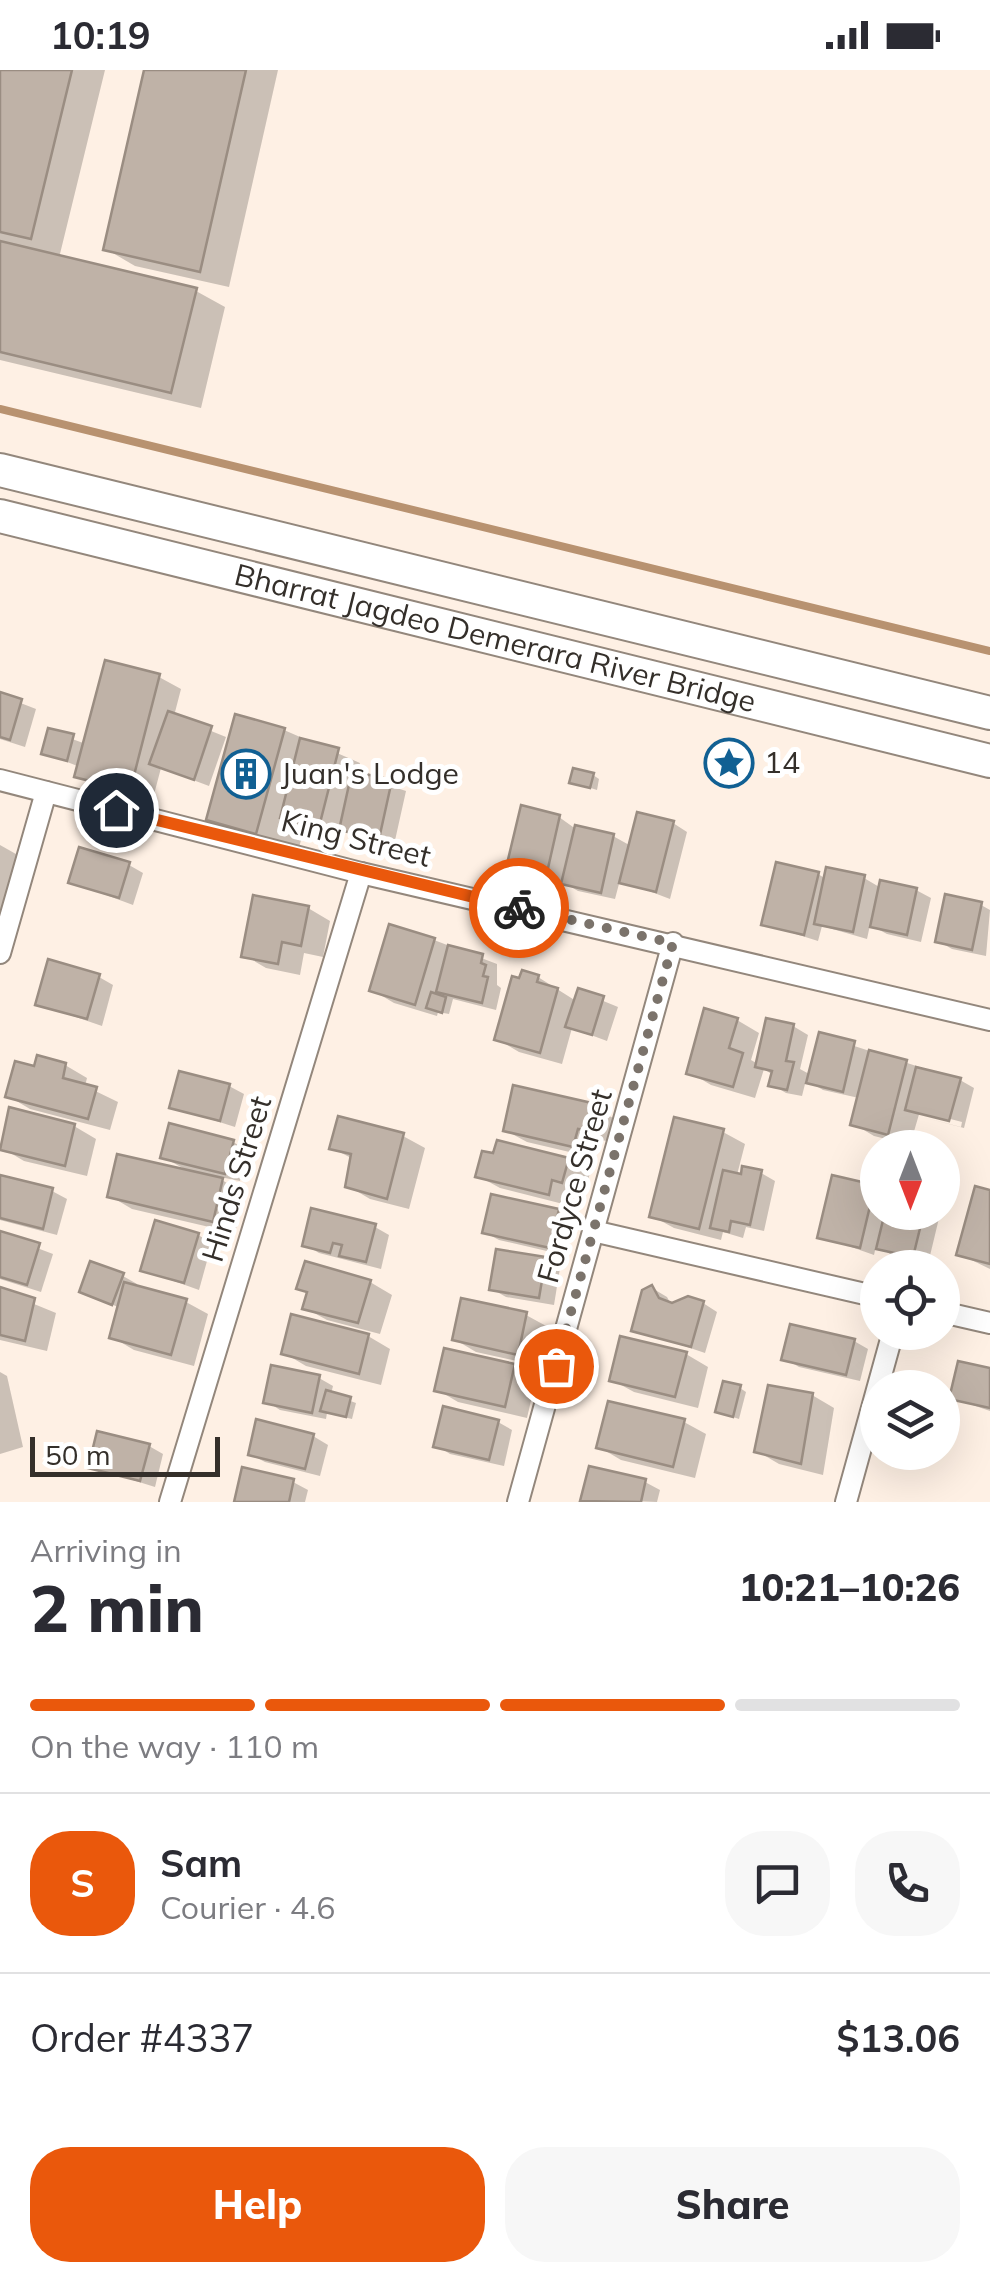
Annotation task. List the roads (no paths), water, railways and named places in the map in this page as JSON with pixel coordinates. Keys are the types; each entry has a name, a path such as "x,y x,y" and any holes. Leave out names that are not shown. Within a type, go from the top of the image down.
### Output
{"main road":[{"name":"Bharrat Jagdeo Demerara River Bridge","path":"0,470 990,713"},
{"name":"Bharrat Jagdeo Demerara River Bridge","path":"0,516 990,761"}],"street":[{"name":"King Street","path":"0,780 361,872 990,1020"},
{"path":"0,953 46,792"},
{"name":"Hinds Street","path":"170,1502 361,872"},
{"name":"Fordyce Street","path":"518,1502 673,943"},
{"path":"594,1231 860,1293"},
{"path":"960,1316 990,1323"},
{"path":"846,1502 888,1350"}],"waterway":[{"path":"0,409 990,651"}],"place":[{"name":"14","path":"729,763"},
{"name":"Juan's Lodge","path":"246,774"}]}
